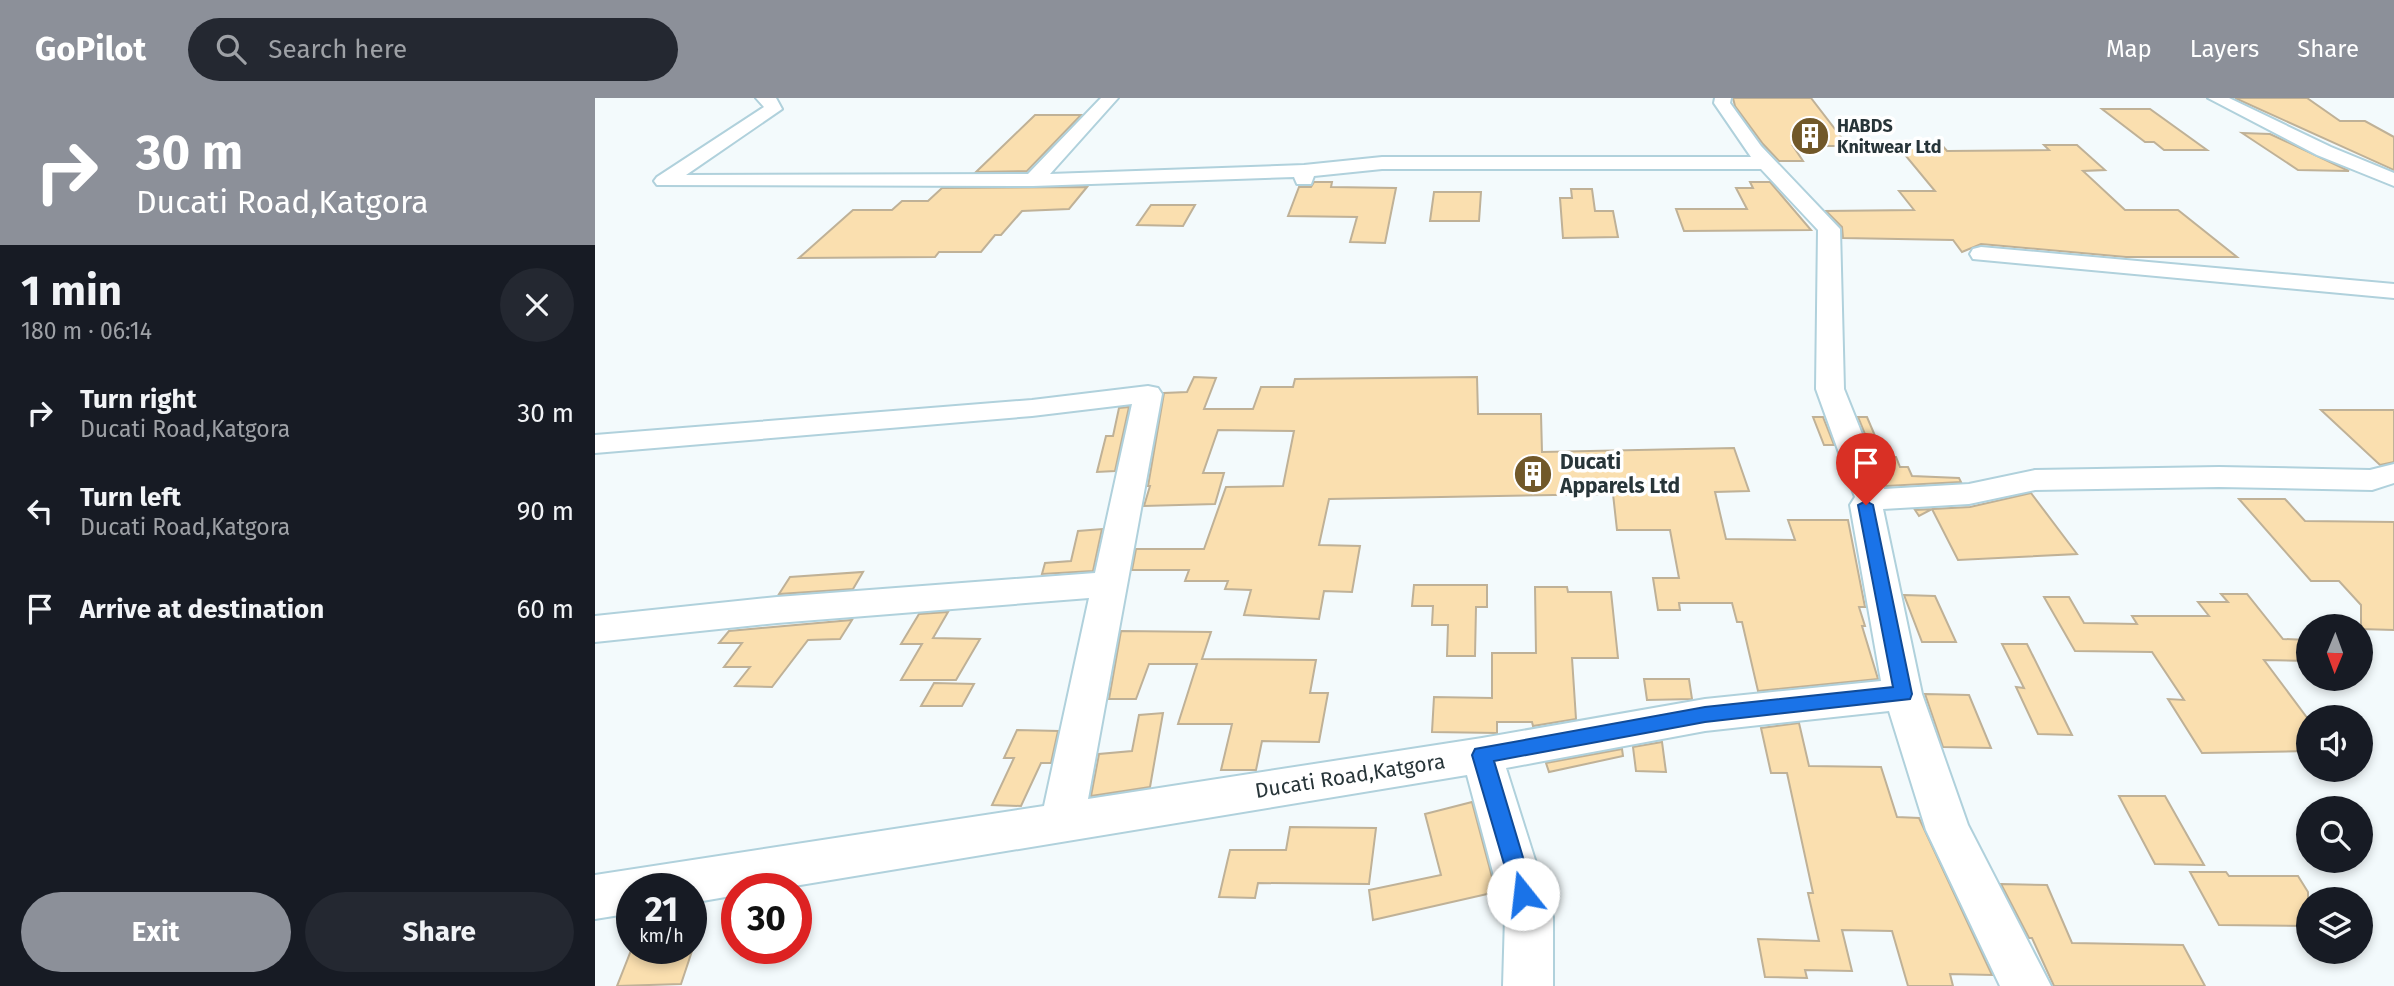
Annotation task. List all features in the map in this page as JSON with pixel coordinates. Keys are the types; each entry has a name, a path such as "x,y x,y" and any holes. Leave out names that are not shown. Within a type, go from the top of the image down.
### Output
{"street":[{"path":"764,98 772,103 773,109 664,181 1304,176 1382,163 1767,163"},
{"path":"1033,180 1110,98"},
{"path":"1723,98 1721,103 1767,163 1829,229 1830,389 1872,500"},
{"path":"2215,98 2324,151 2394,180"},
{"path":"1981,254 2394,291"},
{"path":"595,444 1032,408 1148,394 1062,823"},
{"path":"2026,986 1948,830 1903,694 1866,505 1872,500 1969,494 2035,480 2219,477 2372,480 2394,473"},
{"path":"595,629 777,610 1110,584"},
{"name":"Ducati Road,Katgora","path":"707,879 1482,755 1705,715 1903,694"},
{"path":"1482,755 1529,917 1528,986"},
{"name":"Ducati Road,Katgora","path":"595,897 616,894"}],"building":[{"path":"1733,98 1811,98 1848,146 1793,146 1803,161 1779,161 1735,106"},
{"path":"2235,98 2307,98 2340,121 2365,121 2394,137 2394,170"},
{"path":"2102,109 2150,109 2207,150 2164,150 2154,142 2145,142"},
{"path":"1035,115 1081,115 1027,171 976,172"},
{"path":"2242,133 2270,134 2349,171 2298,170"},
{"path":"1896,144 1941,144 1947,151 2049,150 2044,145 2077,145 2105,170 2083,171 2125,210 2178,210 2237,257 2126,257 1981,244 1962,252 1953,240 1843,238 1842,227 1826,211 1914,210 1899,191 1935,191"},
{"path":"1314,182 1332,182 1331,187 1396,188 1385,243 1350,242 1357,217 1288,216 1299,187 1311,187"},
{"path":"1750,182 1770,182 1811,230 1684,231 1676,209 1747,209 1736,188 1753,188"},
{"path":"1087,187 1069,209 1022,211 1001,235 995,235 981,252 939,252 935,257 799,258 853,210 892,210 902,201 928,201 942,188"},
{"path":"1571,189 1592,189 1595,211 1613,211 1618,237 1563,238 1560,198 1572,198"},
{"path":"1434,192 1481,192 1479,221 1430,221"},
{"path":"1151,205 1195,205 1183,226 1137,225"},
{"path":"1194,377 1216,378 1204,409 1253,409 1261,387 1293,387 1295,379 1477,377 1478,414 1541,414 1542,452 1734,448 1749,491 1715,492 1726,539 1795,540 1788,520 1848,520 1865,607 1859,607 1865,626 1862,626 1878,679 1758,691 1742,622 1737,622 1732,603 1679,603 1680,610 1658,610 1653,578 1679,578 1670,530 1617,530 1613,494 1329,499 1319,545 1360,546 1352,592 1324,591 1319,619 1244,615 1251,590 1225,589 1228,581 1185,581 1189,570 1132,570 1136,549 1204,549 1226,487 1283,486 1294,431 1218,430 1203,473 1224,473 1215,504 1144,506 1150,486 1164,393 1187,392"},
{"path":"1129,407 1115,471 1097,472 1106,436 1113,436 1119,408"},
{"path":"2321,410 2394,410 2394,462 2380,465"},
{"path":"1813,417 1823,417 1834,445 1824,445"},
{"path":"1858,417 1867,417 1884,457 1896,457 1900,467 1908,467 1912,476 1959,478 1961,482 1886,486"},
{"path":"2031,493 2077,554 1958,560 1932,509 1970,507"},
{"path":"2239,499 2285,499 2305,521 2394,522 2394,630 2373,629 2373,614 2361,614 2361,605 2339,581 2311,581"},
{"path":"1932,509 1919,516 1915,510"},
{"path":"1102,529 1093,571 1042,574 1045,563 1071,561 1078,531"},
{"path":"863,572 853,589 779,594 790,577"},
{"path":"1414,585 1487,585 1487,607 1476,607 1475,656 1447,656 1448,625 1432,625 1433,606 1412,606"},
{"path":"1535,587 1567,587 1568,592 1611,592 1618,658 1572,658 1576,719 1533,726 1532,722 1497,722 1497,733 1432,732 1434,697 1492,698 1492,653 1536,653"},
{"path":"2221,594 2247,594 2283,639 2296,640 2296,661 2264,660 2298,705 2296,751 2202,753 2168,699 2184,700 2152,652 2075,651 2044,597 2069,597 2084,623 2137,624 2132,616 2209,616 2198,602 2228,602"},
{"path":"1904,595 1935,596 1956,642 1922,642"},
{"path":"948,612 933,638 980,639 956,680 901,680 922,644 901,644 919,614"},
{"path":"852,620 840,639 808,640 772,687 735,686 750,667 724,667 742,643 719,643 729,631"},
{"path":"1121,631 1211,632 1202,659 1316,660 1310,693 1328,693 1319,742 1262,741 1256,770 1221,770 1232,724 1178,724 1197,664 1149,664 1136,699 1109,699"},
{"path":"2002,644 2027,644 2072,735 2038,734 2016,687 2024,688"},
{"path":"1644,679 1689,679 1692,699 1647,700"},
{"path":"934,683 974,684 962,706 921,706"},
{"path":"1925,694 1969,695 1991,748 1943,747"},
{"path":"1163,713 1150,787 1091,796 1099,754 1132,751 1139,715"},
{"path":"1799,723 1809,766 1881,767 1897,817 1919,818 1992,975 1950,974 1953,986 1908,986 1892,931 1842,930 1852,971 1805,970 1807,978 1765,977 1758,939 1819,941 1808,893 1813,893 1787,773 1771,773 1761,728"},
{"path":"1017,730 1058,731 1051,763 1041,763 1021,806 992,805 1014,758 1004,758"},
{"path":"1662,742 1666,772 1636,771 1633,747"},
{"path":"1622,749 1623,756 1549,772 1546,763"},
{"path":"2119,796 2165,796 2204,865 2155,864"},
{"path":"1472,802 1496,892 1373,920 1369,890 1441,875 1425,814"},
{"path":"1290,827 1376,828 1369,884 1258,883 1255,898 1219,897 1230,850 1286,850"},
{"path":"2190,872 2226,872 2229,876 2298,876 2305,887 2296,887 2296,926 2219,925"},
{"path":"2001,884 2047,885 2072,943 2183,945 2205,986 2054,986 2032,938 2029,938"},
{"path":"626,964 688,964 681,984 617,986"}],"place":[{"name":"HABDS Knitwear Ltd","path":"1810,136"},
{"name":"Ducati Apparels Ltd","path":"1533,474"}],"route":[{"path":"1523,894 1482,755 1705,715 1903,694 1866,505"}]}
